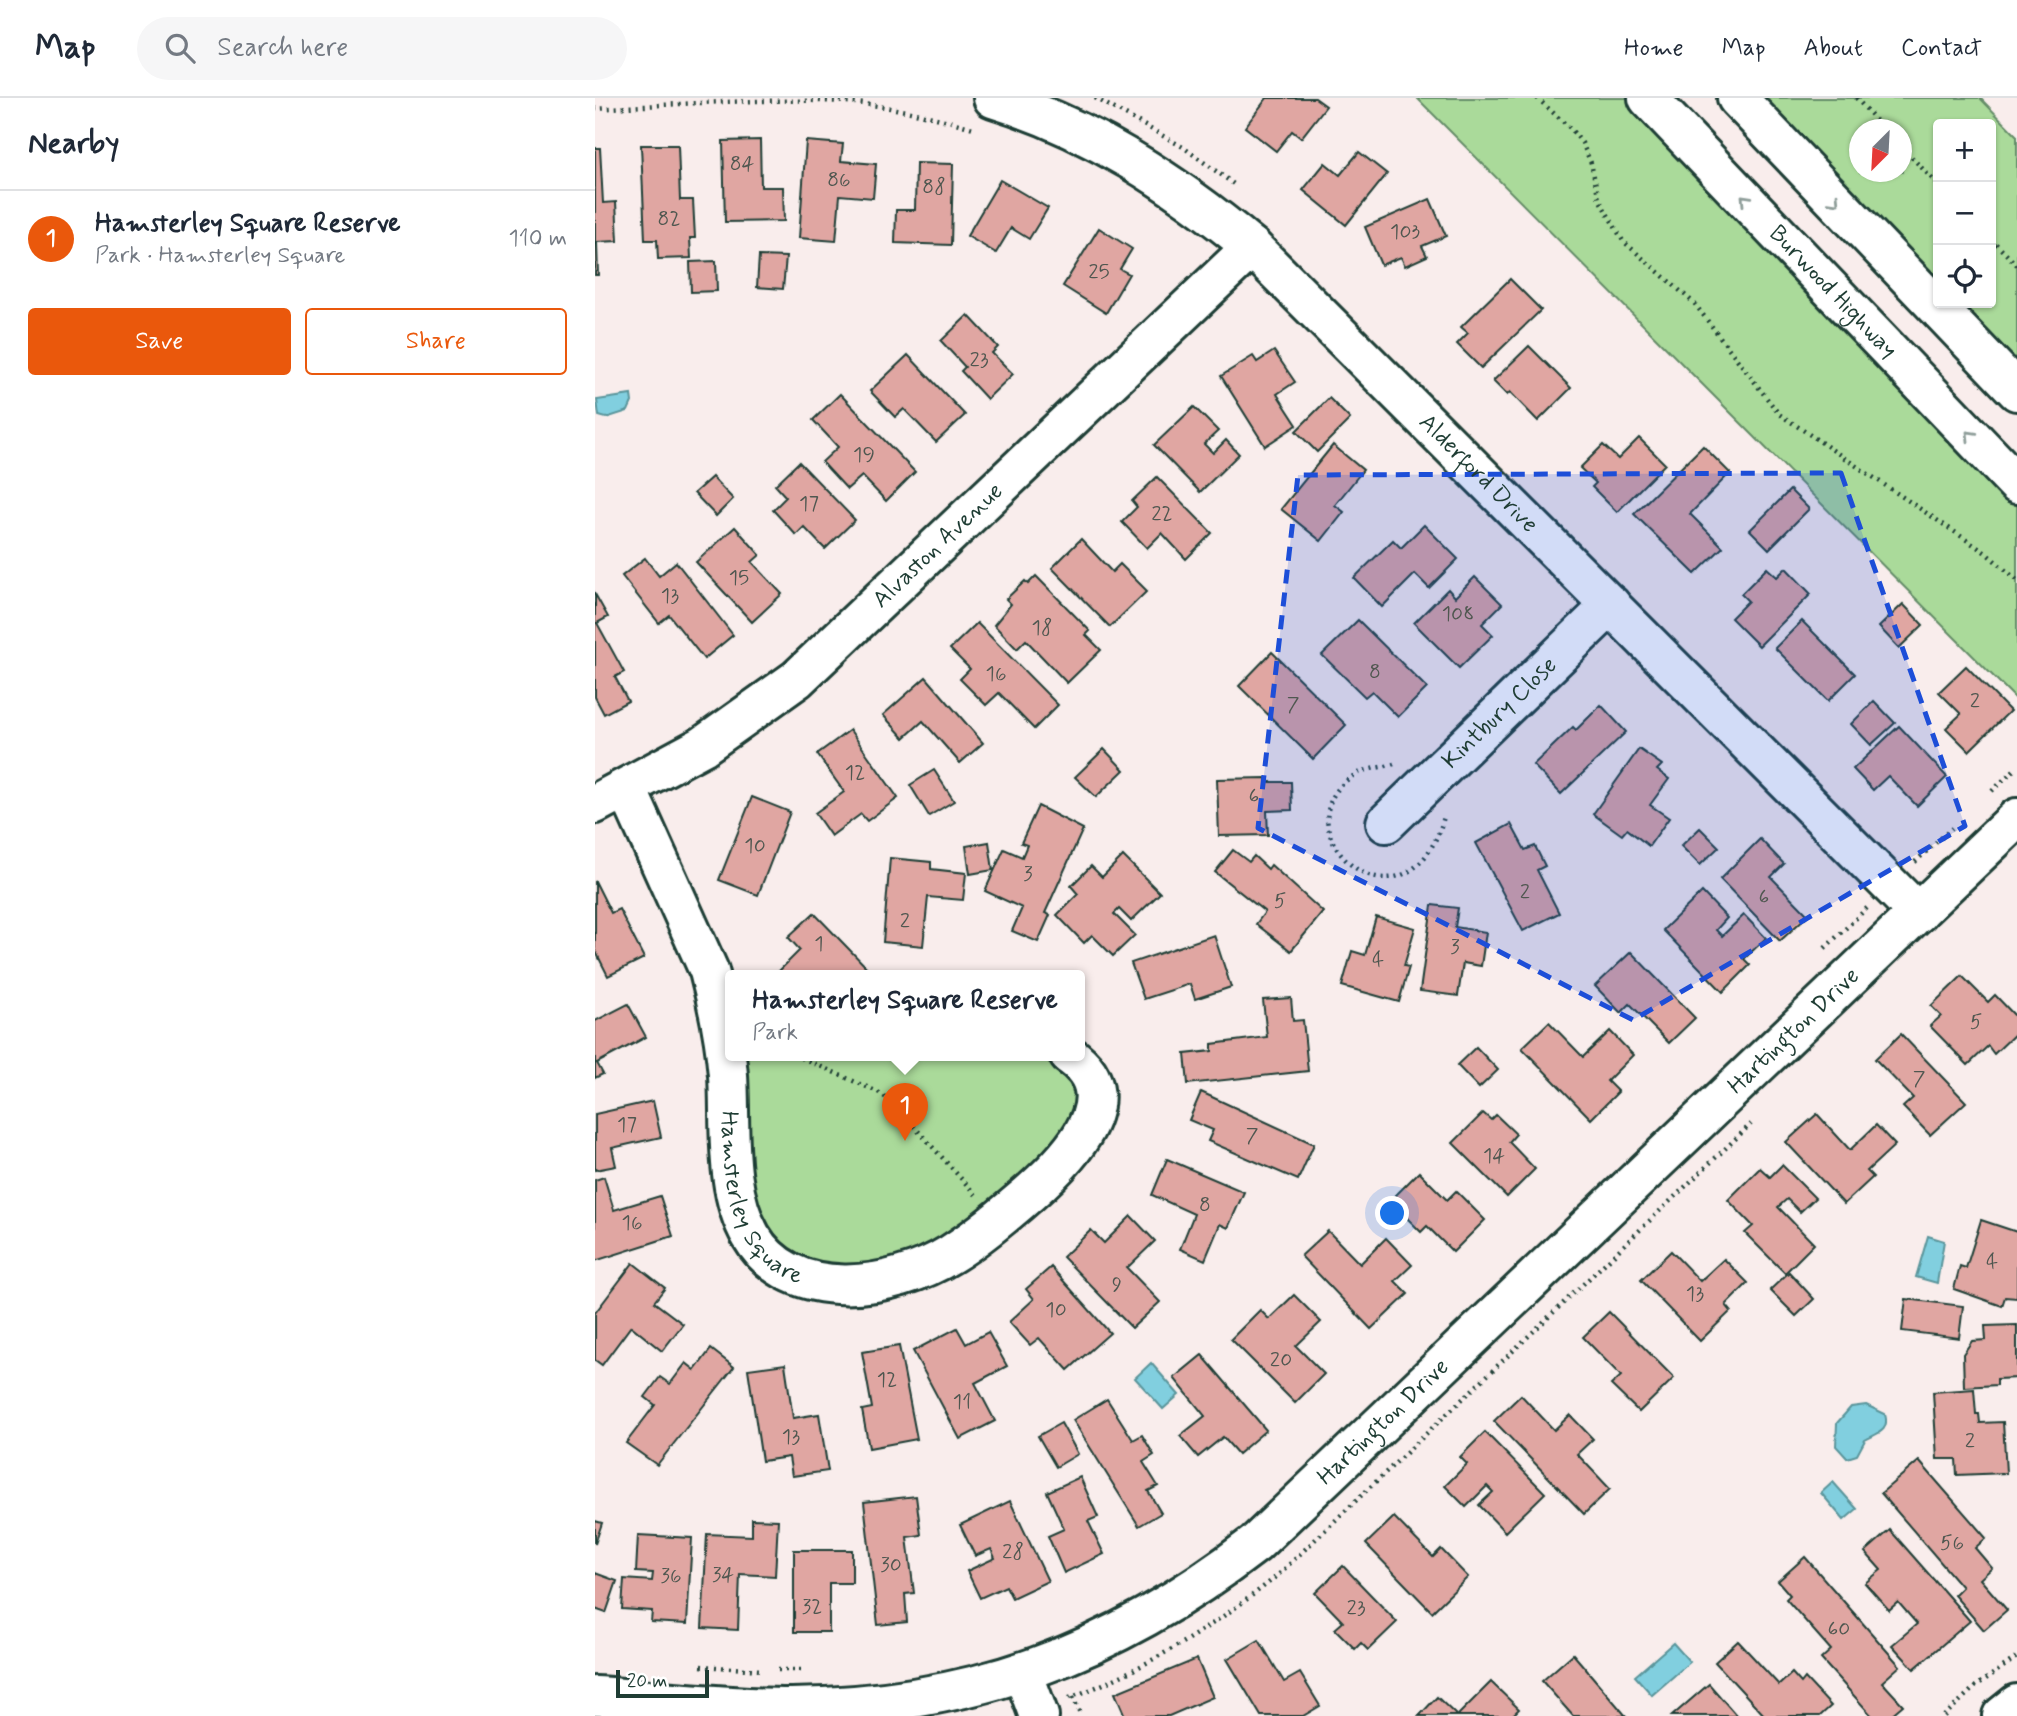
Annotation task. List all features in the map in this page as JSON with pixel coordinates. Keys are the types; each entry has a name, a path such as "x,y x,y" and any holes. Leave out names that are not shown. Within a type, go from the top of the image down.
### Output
{"main road":[{"name":"Burwood Highway","path":"1648,98 2017,484"},
{"path":"1737,98 2017,391"},
{"name":"Alderford Drive","path":"986,114 1083,132 1190,198 1252,247 1917,913"},
{"name":"Alvaston Avenue","path":"611,796 703,746 797,679 1252,247"},
{"name":"Kintbury Close","path":"1386,823 1611,605"},
{"name":"Hamsterley Square","path":"611,796 709,971 720,1017 725,1056"},
{"name":"Hartington Drive","path":"595,1696 743,1707 828,1706 895,1701 943,1694 1023,1673 1147,1619 1221,1571 1255,1544 2017,818"},
{"name":"Hamsterley Square","path":"726,1061 737,1200 751,1237 765,1253 805,1279 828,1285 854,1284 915,1270 949,1256 998,1220 1057,1170 1085,1131 1092,1112 1093,1095 1089,1077 1077,1061"},
{"path":"1023,1673 1039,1716"},
{"path":"2002,1716 2017,1704"}],"path":[{"path":"1537,98 1570,128 1582,143 1591,163 1599,199 1623,241 1701,310 1779,414 1986,553 2017,580"},
{"path":"1856,98 1875,119"},
{"path":"595,109 703,103 846,102 942,119 986,114"},
{"path":"1912,158 1934,182"},
{"path":"1996,244 2017,265"},
{"path":"1816,957 1865,910"},
{"path":"808,1061 878,1092 892,1102 998,1220"},
{"path":"1944,1716 1976,1686 2017,1657"},
{"path":"691,1666 811,1670"},
{"path":"1073,1697 1081,1716"}],"highlighted area":[{"path":"1841,473 1965,826 1633,1020 1258,828 1298,475"}],"green space":[{"path":"1417,98 1648,98 2017,484 2017,700"},
{"path":"1737,98 1980,98 2017,136 2017,391 1938,308 1996,308 1996,119 1933,119 1933,303"},
{"path":"731,1061 1073,1061 1093,1095 998,1220 854,1284 751,1237"}],"water":[{"path":"631,395 632,402 628,411 606,418 599,416 597,400"},
{"path":"1928,1236 1944,1241 1937,1283 1916,1277"},
{"path":"1151,1363 1179,1395 1163,1409 1135,1378"},
{"path":"1866,1405 1885,1414 1886,1425 1865,1440 1857,1455 1847,1458 1836,1446 1837,1423 1851,1407"},
{"path":"1833,1482 1857,1509 1844,1520 1821,1493"},
{"path":"1673,1643 1690,1662 1652,1695 1635,1676"}],"building":[{"path":"1267,98 1315,98 1326,106 1301,138 1292,131 1276,151 1245,127"},
{"path":"760,140 761,187 783,187 784,221 725,222 723,141"},
{"path":"806,141 843,144 841,161 876,164 873,198 840,195 836,241 799,238"},
{"path":"641,145 678,145 680,200 693,200 695,238 690,238 691,258 658,259 657,240 645,240"},
{"path":"595,148 600,148 603,203 616,202 618,241 597,242 598,275 595,275"},
{"path":"1359,152 1387,174 1346,225 1303,190 1325,163 1340,175"},
{"path":"916,163 953,164 951,245 895,243 896,210 915,210"},
{"path":"1000,180 1048,208 1029,239 1011,228 996,253 967,236"},
{"path":"1430,199 1446,236 1422,246 1427,256 1405,266 1401,257 1381,265 1365,227"},
{"path":"1099,228 1132,249 1120,269 1129,274 1106,313 1063,286"},
{"path":"759,256 786,257 783,289 757,287"},
{"path":"716,261 717,291 691,292 690,262"},
{"path":"1510,279 1541,310 1481,368 1457,344 1468,333 1461,327"},
{"path":"968,315 998,347 992,353 1013,374 987,399 961,371 965,367 941,341"},
{"path":"1529,346 1571,388 1538,421 1510,392 1507,395 1493,381"},
{"path":"1274,351 1295,382 1277,394 1297,425 1265,446 1221,376 1253,356 1257,362"},
{"path":"908,355 965,415 936,442 904,409 895,417 870,391"},
{"path":"840,394 915,472 886,501 862,476 847,489 822,462 838,447 813,420"},
{"path":"1329,398 1350,419 1317,452 1296,431"},
{"path":"1194,407 1218,431 1204,444 1213,453 1226,440 1239,454 1200,492 1154,445"},
{"path":"1639,438 1665,464 1617,512 1592,487 1596,483 1580,468 1603,445 1618,459"},
{"path":"1333,445 1363,470 1335,505 1344,512 1321,541 1281,509"},
{"path":"1703,446 1730,473 1690,514 1723,547 1695,574 1634,514"},
{"path":"799,462 855,520 825,549 804,527 796,535 773,510 786,497 775,485"},
{"path":"712,477 733,499 716,516 694,493"},
{"path":"1157,477 1212,533 1186,559 1162,533 1147,548 1122,522 1137,507 1132,501"},
{"path":"1790,490 1809,509 1769,549 1750,530"},
{"path":"1424,525 1458,559 1429,588 1415,574 1382,607 1354,578 1393,540 1401,548"},
{"path":"735,527 760,555 752,562 782,594 752,622 696,562"},
{"path":"1081,539 1112,572 1120,564 1147,591 1110,627 1052,568"},
{"path":"645,558 659,576 676,562 733,635 704,659 669,615 659,623 622,576"},
{"path":"1767,568 1777,577 1786,568 1811,594 1759,646 1731,618 1748,601 1741,594"},
{"path":"1036,576 1090,631 1086,635 1101,650 1067,683 1026,640 1017,649 994,625 1011,604 1006,599 1025,581 1028,584"},
{"path":"1475,577 1502,604 1482,624 1493,635 1459,668 1414,623 1448,589 1455,597"},
{"path":"595,594 608,617 597,623 624,672 615,677 628,701 604,714 595,697"},
{"path":"1903,604 1923,625 1899,648 1879,627"},
{"path":"1358,620 1427,688 1398,717 1372,691 1365,697 1322,655"},
{"path":"1802,621 1855,674 1828,701 1775,648"},
{"path":"977,623 1058,705 1034,729 999,693 986,705 960,679 970,669 950,649"},
{"path":"1272,652 1346,725 1313,759 1239,686"},
{"path":"1966,666 2010,711 1969,751 1946,728 1961,714 1939,692"},
{"path":"926,677 983,743 960,763 923,721 904,738 883,715"},
{"path":"1874,701 1895,723 1871,745 1851,724"},
{"path":"1601,705 1626,732 1561,794 1533,765 1573,727 1576,730"},
{"path":"1899,726 1947,777 1917,806 1888,776 1873,790 1853,769"},
{"path":"850,730 898,798 867,821 861,814 831,836 815,813 844,792 817,754"},
{"path":"1104,749 1124,770 1096,797 1075,777"},
{"path":"1639,749 1662,765 1657,770 1669,779 1650,805 1669,818 1649,846 1627,829 1622,835 1593,814"},
{"path":"934,770 954,801 929,816 910,785"},
{"path":"1266,778 1267,782 1291,782 1292,810 1267,811 1268,835 1219,836 1217,779"},
{"path":"752,797 790,812 758,895 719,880"},
{"path":"1038,806 1083,829 1045,913 1050,915 1038,942 1012,931 1022,908 985,891 1004,849 1022,857 1027,845 1021,843"},
{"path":"1511,824 1525,850 1535,846 1545,866 1537,870 1559,913 1523,931 1476,843"},
{"path":"1700,828 1719,847 1700,865 1681,846"},
{"path":"1760,839 1784,864 1771,877 1808,915 1780,941 1720,879"},
{"path":"989,842 993,870 970,874 966,846"},
{"path":"1233,850 1249,862 1254,856 1268,869 1271,865 1323,912 1291,951 1256,924 1265,912 1215,872"},
{"path":"1123,856 1160,893 1131,921 1119,909 1114,914 1135,935 1113,956 1092,935 1084,943 1057,915 1078,894 1071,886 1091,866 1102,877"},
{"path":"890,858 931,862 931,869 966,873 963,900 928,897 923,946 883,942"},
{"path":"595,881 611,913 619,909 644,958 608,976 595,950"},
{"path":"1702,892 1727,918 1716,930 1722,936 1744,915 1766,938 1744,959 1750,965 1723,992 1663,930"},
{"path":"1432,905 1458,908 1455,927 1486,932 1481,966 1463,963 1458,996 1420,991"},
{"path":"814,913 869,970 780,970 800,950 788,937"},
{"path":"1376,917 1415,928 1404,966 1409,967 1399,1002 1342,986 1352,951 1365,955"},
{"path":"1214,935 1231,987 1195,999 1190,984 1144,999 1131,963"},
{"path":"1631,952 1695,1018 1669,1043 1630,1004 1621,1013 1595,986"},
{"path":"1962,976 1988,1002 1995,995 2017,1018 2017,1032 1994,1054 1988,1046 1968,1065 1930,1026 1941,1016 1931,1006"},
{"path":"1291,998 1293,1021 1303,1020 1308,1071 1188,1084 1185,1054 1212,1051 1212,1044 1267,1037 1263,1000"},
{"path":"628,1004 646,1037 597,1063 603,1074 595,1078 595,1021"},
{"path":"1549,1022 1583,1057 1610,1031 1633,1055 1607,1081 1618,1092 1591,1119 1522,1048"},
{"path":"1901,1034 1966,1102 1930,1135 1903,1107 1913,1098 1875,1059"},
{"path":"1476,1047 1498,1070 1479,1088 1457,1065"},
{"path":"1201,1092 1314,1144 1298,1180 1208,1141 1213,1130 1189,1120"},
{"path":"653,1101 661,1137 612,1148 616,1166 595,1170 595,1114"},
{"path":"1483,1113 1491,1120 1496,1115 1516,1134 1509,1142 1535,1169 1507,1197 1453,1143"},
{"path":"1817,1114 1850,1150 1876,1125 1895,1145 1867,1171 1873,1177 1844,1204 1786,1142"},
{"path":"1167,1159 1244,1192 1228,1228 1220,1224 1205,1260 1180,1249 1194,1214 1152,1195"},
{"path":"1782,1165 1815,1198 1800,1212 1787,1199 1778,1207 1814,1244 1785,1273 1745,1233 1753,1226 1728,1200 1760,1168 1770,1177"},
{"path":"1419,1172 1447,1200 1456,1191 1485,1220 1453,1252 1427,1226 1421,1232 1390,1201"},
{"path":"604,1177 614,1210 660,1196 673,1236 595,1261 595,1180"},
{"path":"1131,1216 1155,1241 1127,1268 1160,1302 1132,1328 1063,1257 1091,1230 1104,1243"},
{"path":"1981,1220 2017,1232 2017,1298 2005,1297 2002,1306 1954,1289 1960,1266 1966,1268"},
{"path":"1328,1231 1360,1264 1386,1238 1412,1265 1395,1281 1408,1294 1371,1329 1301,1256"},
{"path":"1671,1251 1700,1281 1724,1259 1748,1283 1726,1305 1731,1311 1700,1341 1641,1280"},
{"path":"633,1263 665,1288 654,1302 683,1324 662,1351 631,1326 602,1365 595,1360 595,1313"},
{"path":"1051,1267 1110,1333 1068,1370 1039,1338 1030,1345 1009,1322 1034,1299 1026,1289"},
{"path":"1789,1272 1814,1299 1796,1316 1770,1290"},
{"path":"1294,1295 1321,1322 1296,1346 1324,1374 1295,1403 1231,1339 1260,1310 1269,1319"},
{"path":"1906,1299 1963,1306 1959,1338 1902,1331"},
{"path":"1609,1312 1674,1378 1639,1412 1611,1385 1621,1376 1583,1337"},
{"path":"2017,1325 2017,1378 1997,1379 1997,1385 1964,1387 1963,1354 1972,1341 1986,1340 1985,1326"},
{"path":"957,1328 966,1344 988,1332 1007,1366 975,1383 995,1421 960,1439 913,1351"},
{"path":"899,1346 917,1439 869,1448 862,1410 872,1408 862,1352"},
{"path":"711,1349 734,1367 657,1465 626,1443 655,1405 645,1397 660,1377 670,1384 686,1363 695,1370"},
{"path":"1202,1355 1266,1430 1238,1454 1223,1437 1198,1457 1180,1436 1205,1416 1174,1378"},
{"path":"785,1364 793,1418 819,1414 828,1471 792,1476 789,1457 762,1461 748,1369"},
{"path":"1974,1389 1976,1414 1979,1414 1980,1423 2003,1422 2006,1473 1957,1475 1956,1459 1937,1459 1933,1392"},
{"path":"1521,1395 1554,1430 1570,1415 1593,1439 1577,1454 1610,1489 1584,1514 1494,1421"},
{"path":"1107,1399 1133,1440 1142,1435 1154,1455 1143,1462 1158,1486 1148,1491 1161,1513 1139,1526 1073,1420"},
{"path":"1061,1423 1078,1454 1056,1467 1038,1436"},
{"path":"1485,1432 1545,1493 1505,1532 1479,1505 1493,1492 1487,1486 1466,1507 1445,1486 1467,1464 1460,1457"},
{"path":"1919,1461 1986,1538 1975,1548 1992,1568 1980,1579 2007,1610 1984,1630 1954,1595 1962,1587 1881,1493"},
{"path":"1080,1477 1098,1517 1088,1521 1104,1554 1064,1573 1048,1536 1064,1529 1047,1492"},
{"path":"916,1496 921,1535 907,1537 914,1593 905,1594 907,1622 878,1625 864,1502"},
{"path":"1010,1501 1048,1581 1012,1598 1006,1586 980,1598 967,1571 995,1558 991,1549 975,1556 960,1525"},
{"path":"1394,1517 1433,1557 1441,1549 1468,1577 1432,1612 1366,1544"},
{"path":"752,1519 778,1520 775,1576 740,1574 738,1630 702,1628 707,1534 752,1536"},
{"path":"595,1521 602,1523 595,1544"},
{"path":"1890,1530 1970,1621 1914,1669 1892,1645 1917,1624 1898,1602 1889,1610 1865,1583 1881,1570 1865,1552"},
{"path":"638,1535 692,1538 687,1624 651,1622 652,1611 622,1609 624,1579 652,1581 653,1573 636,1572"},
{"path":"794,1550 852,1550 852,1583 829,1583 829,1632 794,1632"},
{"path":"1805,1557 1900,1666 1882,1682 1903,1705 1890,1716 1872,1716 1821,1659 1831,1650 1786,1599 1790,1595 1778,1581"},
{"path":"1343,1566 1397,1622 1368,1650 1361,1643 1355,1649 1335,1629 1343,1622 1315,1593"},
{"path":"595,1573 617,1581 606,1613 595,1609"},
{"path":"1259,1640 1284,1682 1300,1673 1320,1706 1303,1716 1261,1716 1227,1659"},
{"path":"1738,1641 1779,1685 1792,1673 1801,1683 1805,1678 1831,1706 1820,1716 1765,1716 1715,1662"},
{"path":"1573,1654 1626,1716 1573,1716 1542,1681"},
{"path":"1197,1659 1213,1697 1169,1716 1125,1716 1115,1693"},
{"path":"1491,1682 1519,1709 1512,1716 1457,1716"},
{"path":"1709,1684 1737,1716 1672,1716"},
{"path":"1437,1697 1457,1716 1419,1716"}],"place":[{"name":"Hamsterley Square Reserve","path":"905,1141"}]}
